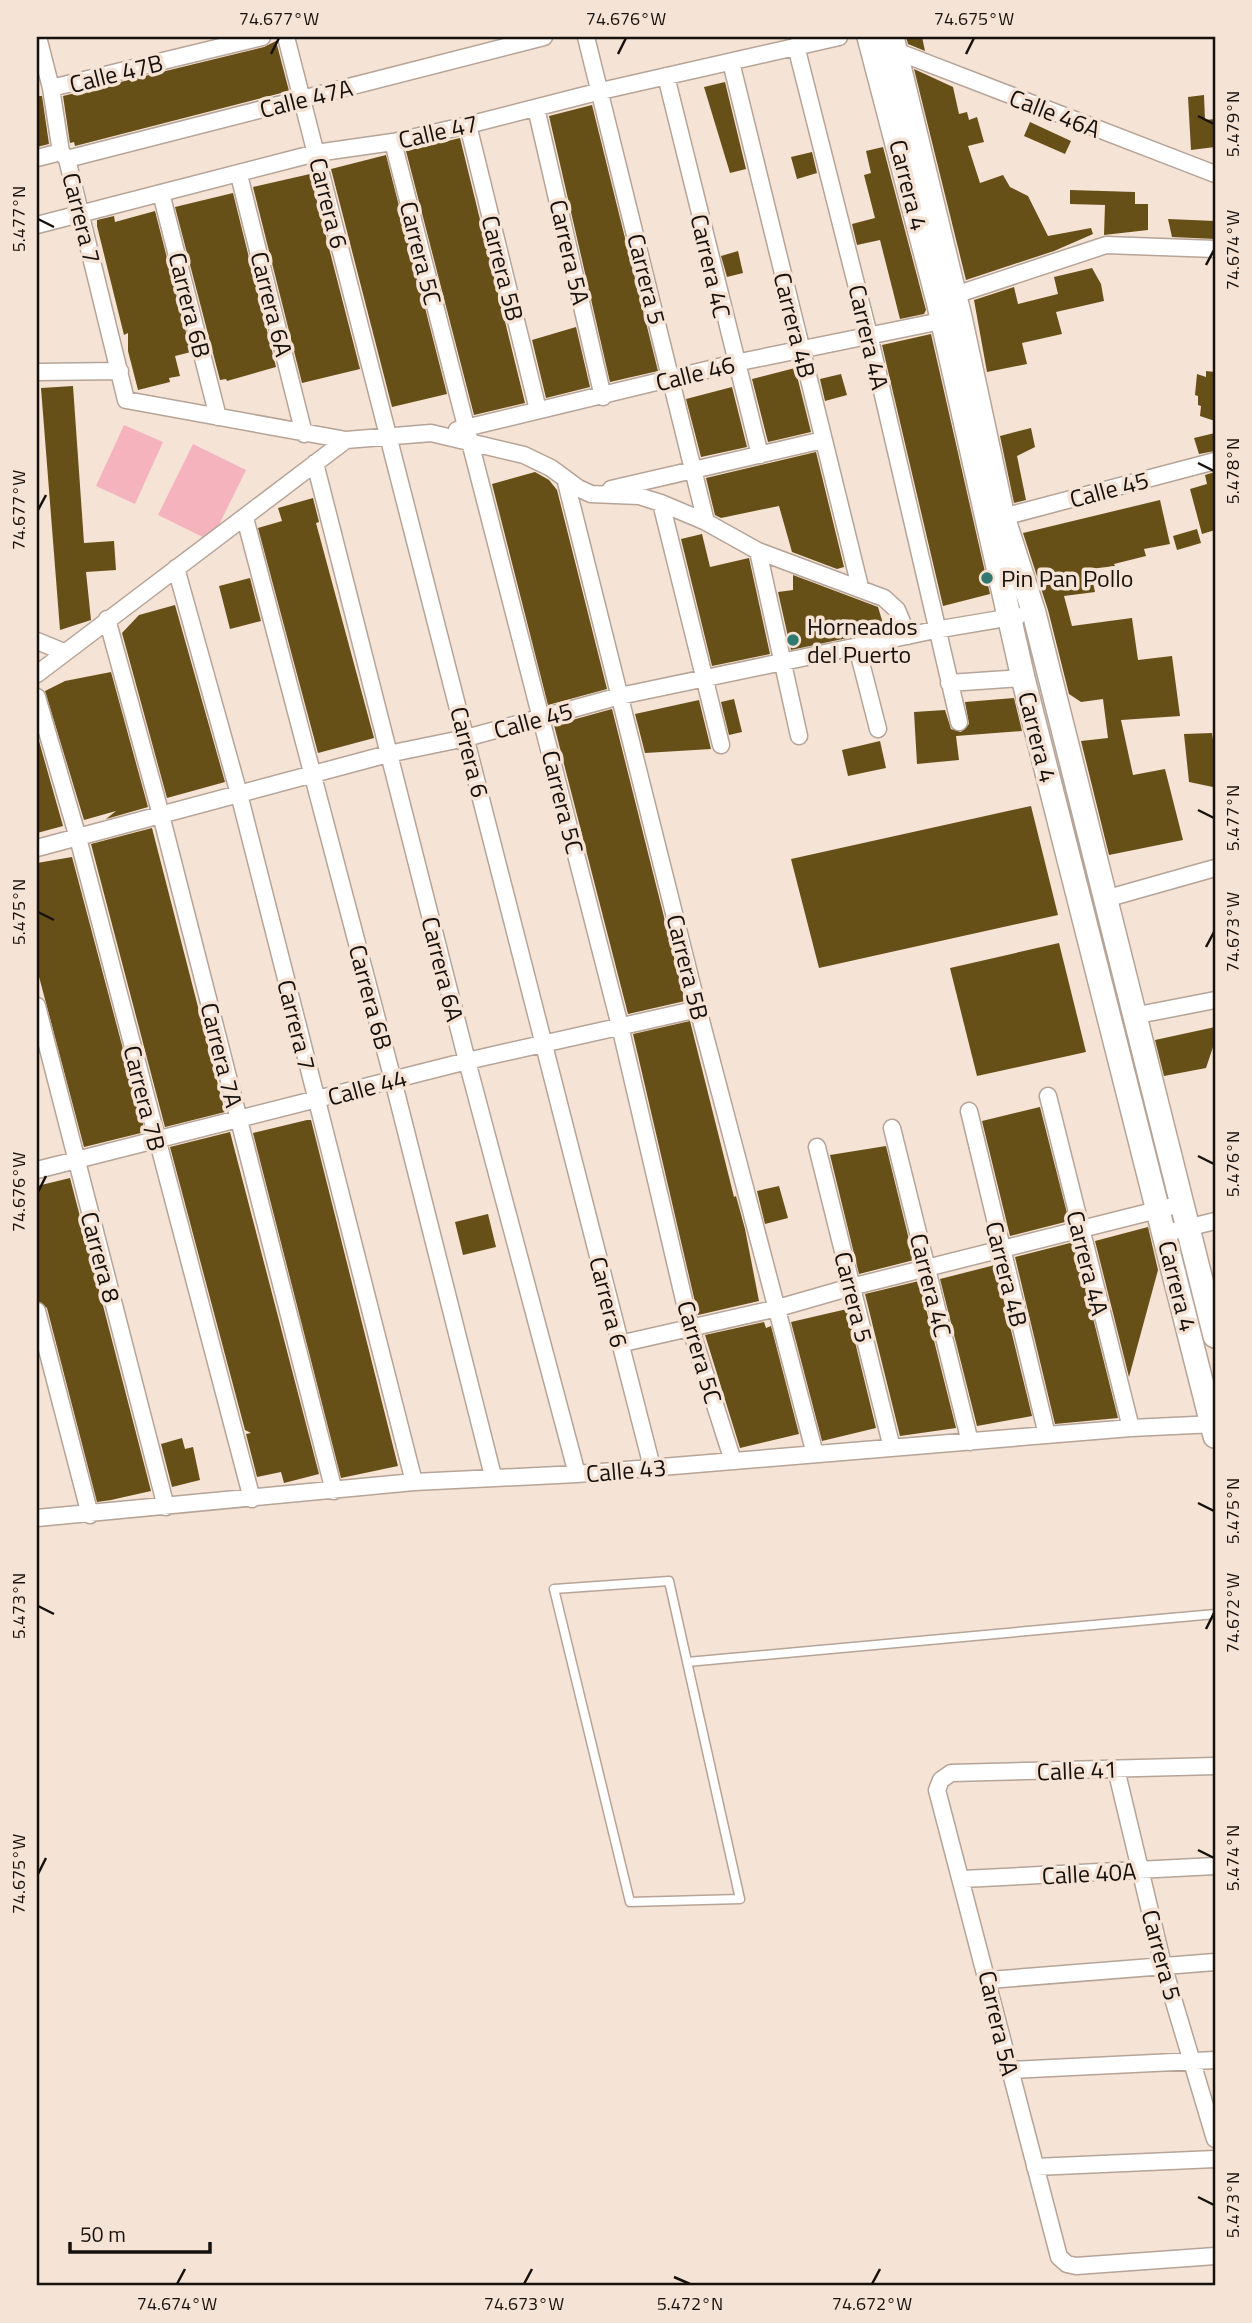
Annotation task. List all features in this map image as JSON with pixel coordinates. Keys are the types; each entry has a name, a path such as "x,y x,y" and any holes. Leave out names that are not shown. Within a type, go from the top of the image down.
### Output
{"street":[{"name":"Carrera 7","path":"38,37 44,79 81,214 126,400 218,417"},
{"name":"Calle 47B","path":"44,79 262,37"},
{"name":"Carrera 6","path":"286,37 652,1467"},
{"name":"Calle 47A","path":"37,158 64,156 544,37"},
{"name":"Carrera 5","path":"586,37 706,522"},
{"name":"Calle 47","path":"37,225 316,153 393,142 601,90 839,37"},
{"name":"Carrera 4","path":"869,37 916,171"},
{"name":"Carrera 4","path":"894,44 916,171 1023,615 1105,899 1215,1336"},
{"name":"Calle 46A","path":"894,44 1215,174"},
{"name":"Carrera 4A","path":"796,46 869,335 958,722"},
{"name":"Carrera 4B","path":"731,62 860,587"},
{"name":"Carrera 4C","path":"666,76 760,456"},
{"name":"Carrera 5A","path":"537,108 603,397"},
{"name":"Carrera 5B","path":"468,125 538,411"},
{"name":"Carrera 5C","path":"393,142 621,1026 691,1329 733,1461"},
{"name":"Carrera 6A","path":"239,174 304,434"},
{"name":"Carrera 6B","path":"161,193 218,417"},
{"name":"Calle 46","path":"468,436 538,411 735,363 869,335 949,309 1106,245 1215,249"},
{"name":"Carrera 4","path":"949,309 1003,517 1023,615 1023,678 1214,1428"},
{"path":"37,370 120,372"},
{"path":"218,417 346,440 387,434 468,436 524,455 551,468 591,494 639,496 661,503 706,522 758,551 860,587 884,598 897,610 908,636"},
{"path":"37,674 346,440"},
{"path":"591,494 823,440"},
{"name":"Calle 45","path":"1003,517 1215,461"},
{"name":"Carrera 6A","path":"315,463 467,1061 577,1474"},
{"name":"Carrera 5B","path":"565,478 698,1009 815,1454"},
{"path":"661,503 721,745"},
{"name":"Carrera 6B","path":"246,518 493,1476"},
{"path":"758,551 799,736"},
{"name":"Carrera 7","path":"176,568 239,794 414,1482"},
{"name":"Calle 45","path":"37,848 388,754 466,738 620,696 935,630 1023,615"},
{"name":"Carrera 7A","path":"107,620 161,815 334,1491"},
{"path":"37,641 64,652"},
{"path":"857,647 878,729"},
{"path":"949,683 1023,678"},
{"name":"Carrera 7B","path":"37,696 78,838 252,1499"},
{"path":"1105,899 1215,868"},
{"path":"1133,1016 1215,1000"},
{"name":"Carrera 8","path":"37,1006 166,1507"},
{"name":"Calle 44","path":"37,1170 467,1061 698,1009"},
{"name":"Carrera 4A","path":"1048,1096 1079,1230 1132,1428"},
{"name":"Carrera 4B","path":"969,1111 1047,1436"},
{"name":"Carrera 4C","path":"892,1128 970,1442"},
{"name":"Carrera 5","path":"817,1147 892,1448"},
{"path":"619,1344 778,1308 1181,1204"},
{"path":"1166,1233 1215,1221"},
{"path":"37,1311 90,1515"},
{"name":"Calle 43","path":"37,1518 414,1482 493,1476 577,1474 1132,1428 1214,1428"},
{"name":"Calle 41","path":"941,1780 951,1773 1215,1766"},
{"name":"Carrera 5","path":"1116,1769 1163,1965 1215,2139"},
{"name":"Carrera 5A","path":"941,1780 937,1790 963,1880 1009,2070 1059,2257 1067,2264 1215,2256"},
{"name":"Calle 40A","path":"963,1880 1215,1866"},
{"path":"989,1980 1215,1962"},
{"path":"1009,2070 1215,2060"},
{"path":"1035,2167 1215,2159"}],"lane":[{"path":"668,1581 687,1662 740,1899 630,1902 554,1590 668,1581"},
{"path":"687,1662 1215,1614"}],"shaded area":[{"path":"124,425 163,442 135,504 96,486"},
{"path":"193,444 246,470 211,541 158,515"}],"building":[{"path":"906,37 922,37 925,51 908,44"},
{"path":"276,41 289,91 75,146 74,142 70,143 63,96 264,47"},
{"path":"914,69 953,87 959,114 967,112 969,120 977,117 984,142 968,146 980,183 1003,175 1010,187 1028,196 1048,236 1091,228 1093,234 1054,251 966,280"},
{"path":"725,82 746,169 730,173 704,87"},
{"path":"1204,95 1205,120 1215,119 1215,147 1191,150 1188,97"},
{"path":"37,96 42,96 49,144 37,147"},
{"path":"592,105 658,371 610,382 549,116"},
{"path":"1030,122 1071,141 1065,154 1024,136"},
{"path":"460,138 525,403 474,415 406,151"},
{"path":"883,147 926,310 924,314 900,319 880,240 857,245 852,224 875,218 864,175 871,173 866,151"},
{"path":"812,152 817,173 797,179 791,157"},
{"path":"386,155 447,394 392,407 331,169"},
{"path":"310,174 360,369 302,383 253,187"},
{"path":"1070,190 1135,192 1135,204 1148,204 1148,230 1104,235 1105,205 1070,204"},
{"path":"233,193 276,367 227,381 220,380 175,207"},
{"path":"155,211 191,352 175,356 180,376 169,378 170,382 138,390 128,351 128,333 124,335 97,220 114,216 115,222"},
{"path":"1168,219 1215,221 1215,239 1172,237"},
{"path":"738,251 743,273 727,277 721,256"},
{"path":"1092,268 1101,284 1104,301 1056,312 1062,334 1022,343 1027,364 987,372 974,300 1014,287 1018,304 1058,294 1054,277"},
{"path":"576,327 590,387 546,398 532,340"},
{"path":"931,334 990,594 943,606 882,345"},
{"path":"795,368 811,432 768,442 752,379"},
{"path":"1206,371 1215,372 1215,421 1200,416 1201,406 1198,405 1198,396 1195,395 1197,374 1206,377"},
{"path":"841,374 847,395 825,401 820,379"},
{"path":"73,386 84,543 114,541 116,570 86,572 91,620 60,630 41,388"},
{"path":"732,387 747,447 701,457 686,399"},
{"path":"1031,428 1035,447 1017,456 1026,500 1014,503 1000,436"},
{"path":"1215,433 1215,451 1199,454 1194,438"},
{"path":"816,452 844,567 837,569 792,552 779,506 721,518 715,515 706,478"},
{"path":"535,472 549,480 557,490 607,689 548,705 492,484"},
{"path":"1215,472 1215,530 1202,534 1190,489 1207,484 1205,475"},
{"path":"313,498 319,522 316,523 374,738 318,753 258,528 282,521 278,508"},
{"path":"1160,500 1170,544 1144,549 1146,556 1114,564 1115,566 1090,569 1095,592 1064,596 1072,626 1132,618 1138,660 1172,656 1180,716 1121,720 1133,775 1165,769 1183,840 1109,855 1081,741 1108,738 1103,699 1081,702 1069,694 1048,610 1023,533"},
{"path":"1197,529 1201,543 1177,550 1173,536"},
{"path":"702,534 710,567 749,558 770,654 712,666 681,539"},
{"path":"793,575 878,607 885,630 791,650 778,592 793,590"},
{"path":"250,578 261,621 230,629 219,586"},
{"path":"175,605 225,782 167,798 122,633 139,615"},
{"path":"111,672 148,807 106,819 116,811 84,820 45,691 65,681"},
{"path":"1014,698 1022,731 956,736 959,760 917,764 914,712 945,710 951,729 961,732 969,724 965,702"},
{"path":"734,699 742,732 729,735 721,702"},
{"path":"699,700 711,749 645,753 635,714"},
{"path":"612,709 685,1001 628,1014 554,725"},
{"path":"1212,733 1215,755 1213,787 1189,782 1184,734"},
{"path":"37,734 63,826 37,833"},
{"path":"880,741 886,768 848,776 842,750"},
{"path":"1031,806 1058,915 819,968 791,859"},
{"path":"152,828 225,1112 165,1127 91,844"},
{"path":"72,857 145,1132 84,1147 37,969 37,863"},
{"path":"1059,943 1086,1052 977,1076 950,968"},
{"path":"690,1021 734,1197 736,1196 745,1229 759,1301 698,1315 633,1034"},
{"path":"1215,1027 1215,1041 1206,1068 1164,1076 1155,1040"},
{"path":"1040,1107 1069,1221 1010,1236 982,1121"},
{"path":"311,1120 398,1466 341,1478 253,1133"},
{"path":"230,1132 319,1474 284,1483 281,1472 257,1477 246,1434 251,1433 245,1430 170,1147"},
{"path":"886,1146 914,1260 859,1274 830,1155"},
{"path":"70,1178 151,1491 97,1502 47,1308 37,1300 37,1186"},
{"path":"779,1186 788,1218 765,1224 757,1191"},
{"path":"488,1214 496,1247 463,1255 455,1222"},
{"path":"1148,1227 1158,1270 1129,1377 1095,1241"},
{"path":"1074,1242 1118,1418 1055,1424 1015,1257"},
{"path":"995,1265 1032,1416 977,1426 940,1279"},
{"path":"919,1281 956,1428 900,1436 865,1294"},
{"path":"847,1309 876,1428 822,1441 791,1322"},
{"path":"764,1322 766,1328 771,1326 799,1434 740,1448 705,1335"},
{"path":"182,1438 185,1449 193,1447 200,1480 172,1487 161,1444"}],"place":[{"name":"Pin Pan Pollo","path":"987,578"},
{"name":"Horneados del Puerto","path":"793,640"}]}
